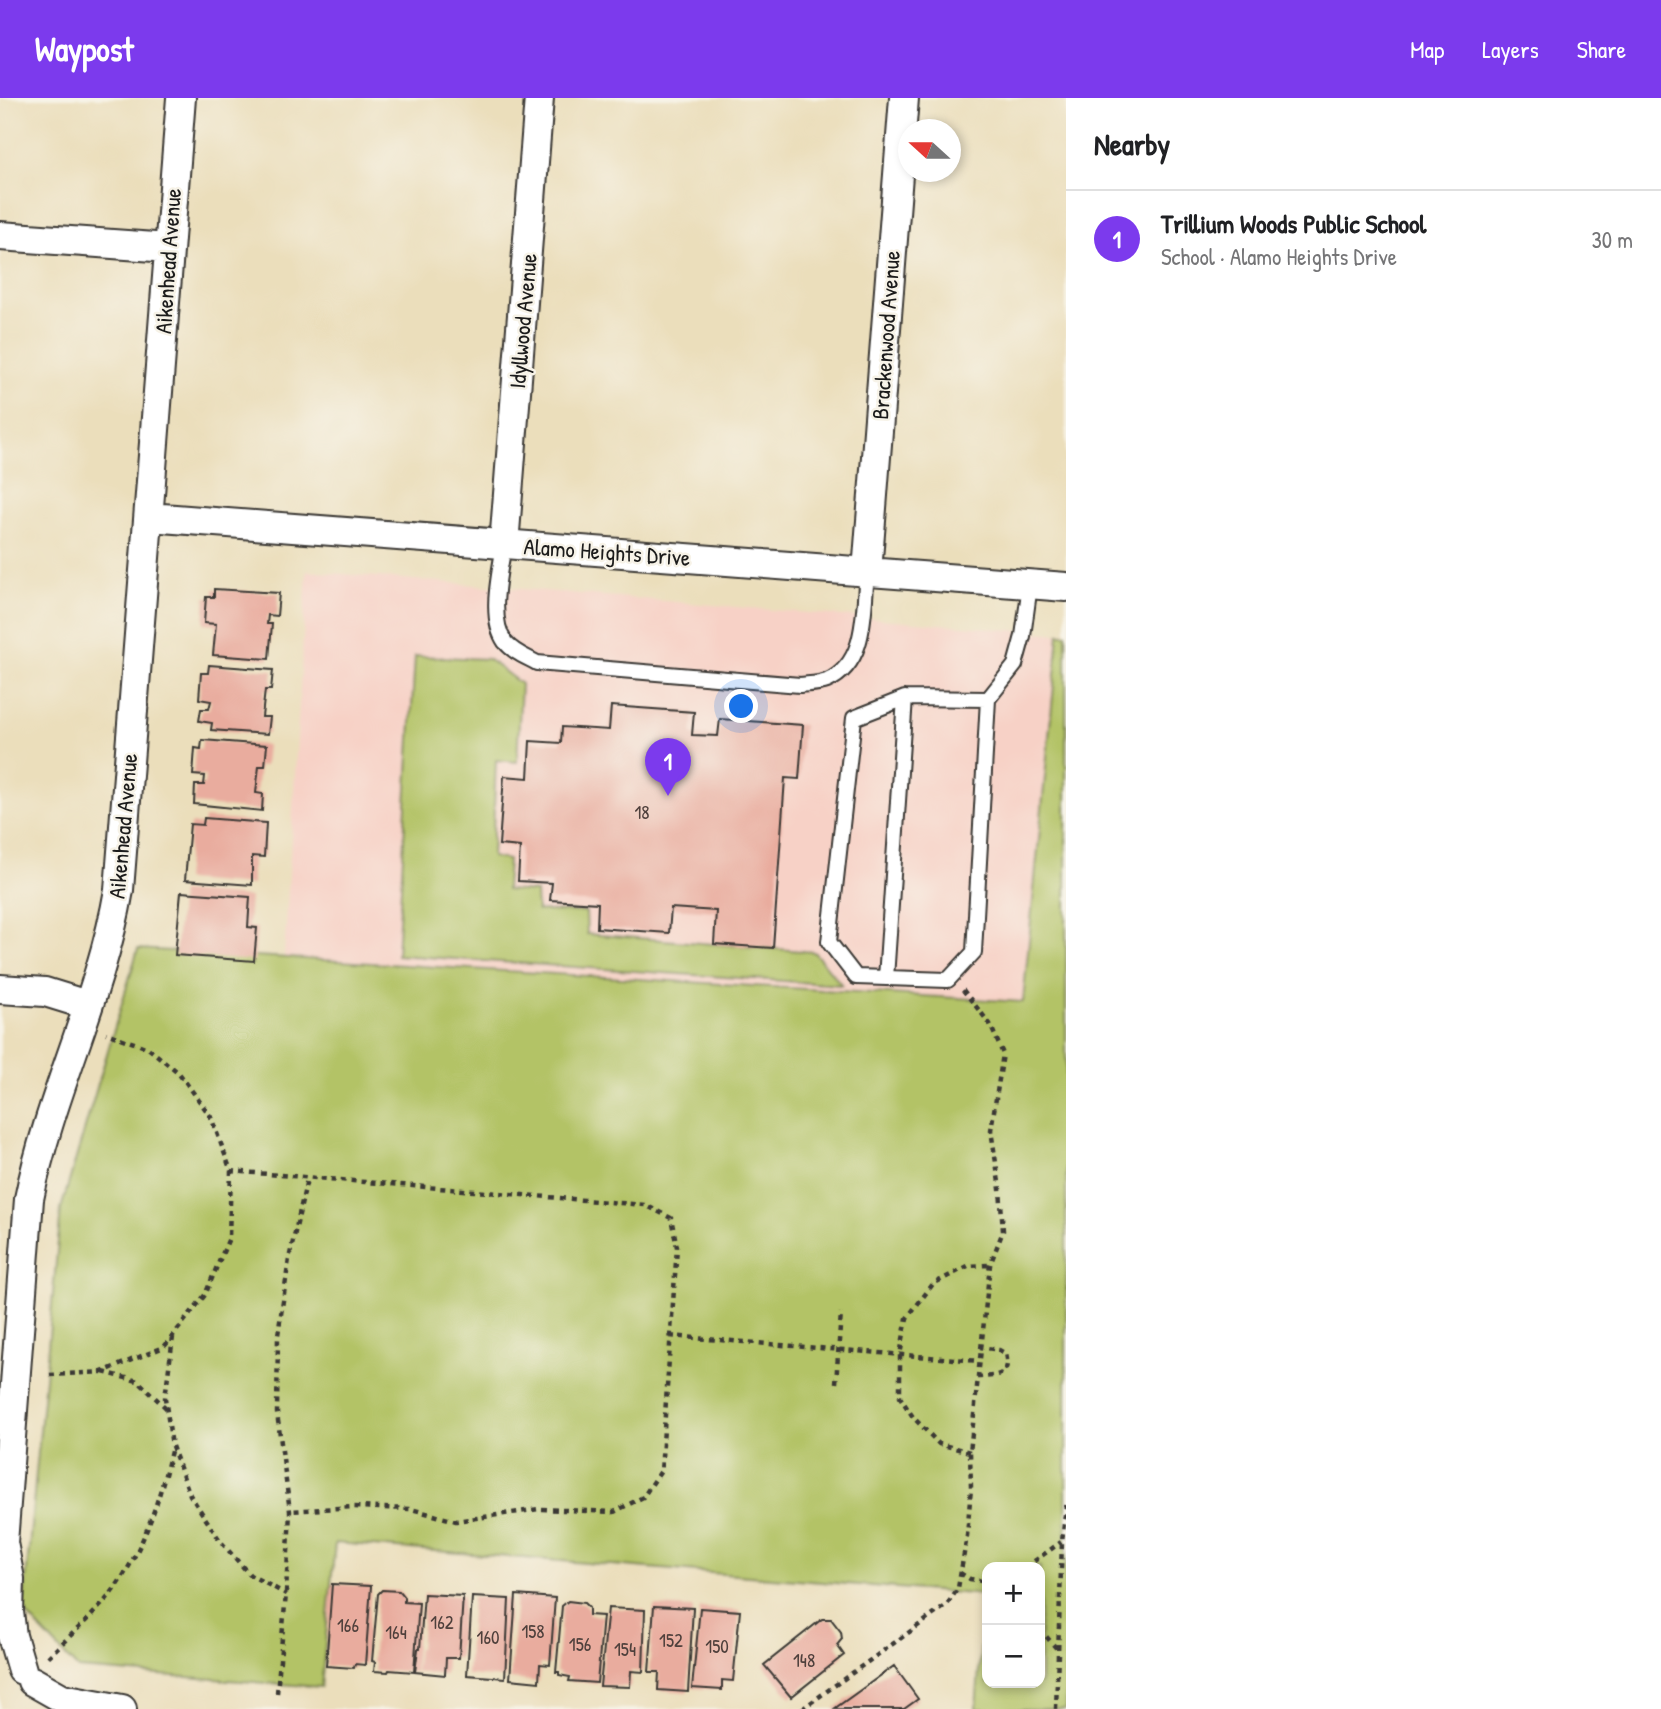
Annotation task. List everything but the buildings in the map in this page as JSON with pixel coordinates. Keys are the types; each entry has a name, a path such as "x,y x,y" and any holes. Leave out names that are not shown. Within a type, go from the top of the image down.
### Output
{"street":[{"name":"Aikenhead Avenue","path":"39,1709 38,1694 12,1636 9,1612 10,1579 2,1547 9,1337 35,1172 114,919 119,890 181,98"},
{"name":"Idyllwood Avenue","path":"504,545 539,98"},
{"name":"Brackenwood Avenue","path":"867,572 904,98"},
{"path":"0,236 169,248"},
{"name":"Alamo Heights Drive","path":"149,517 1066,587"},
{"path":"0,989 45,992 87,1005"},
{"path":"25,1668 54,1695 122,1709"}],"lane":[{"path":"504,545 496,607 499,628 505,641 516,652 537,663 800,685 825,682 844,671 856,653 861,636 867,572"},
{"path":"988,699 905,698 854,718 830,942 856,976 948,980 974,951 988,699 1014,665 1023,636 1030,585"},
{"path":"886,978 905,698"}],"path":[{"path":"802,1709 947,1605 958,1588 970,1500 970,1452 990,1265 1003,1231 991,1130 1003,1054 990,1024 951,976"},
{"path":"102,1032 148,1048 179,1073 211,1117 230,1171 229,1238 205,1295 164,1347 102,1372"},
{"path":"230,1171 645,1205 671,1218 677,1247 661,1471 643,1497 614,1512 539,1509 456,1521 411,1510 354,1507 290,1511"},
{"path":"277,1693 290,1511 277,1413 278,1335 289,1259 307,1179"},
{"path":"970,1452 939,1444 913,1417 900,1397 900,1355 907,1318 933,1284 968,1266 990,1265"},
{"path":"836,1384 841,1313"},
{"path":"173,1335 165,1398 173,1446 190,1495 221,1542 250,1575 286,1594"},
{"path":"670,1336 979,1361"},
{"path":"977,1377 999,1376 1006,1371 1008,1363 1006,1354 999,1350 980,1347"},
{"path":"50,1375 102,1372 138,1381 167,1409"},
{"path":"25,1668 108,1596 138,1549 158,1504 173,1446"},
{"path":"1056,1709 1062,1542 1066,1505"},
{"path":"1033,1562 1062,1542"},
{"path":"960,1573 970,1579 982,1581"},
{"path":"1045,1635 1057,1648"}],"shaded area":[{"path":"307,571 1059,634 1023,1002 284,958"}],"green space":[{"path":"1059,634 1066,634 1066,1709 976,1709 982,1633 982,1688 1045,1688 1045,1562 982,1562 982,1595 335,1543 321,1687 78,1669 23,1611 61,1209 138,949 1023,1002"},
{"path":"415,656 488,659 521,684 517,762 496,760 492,857 508,860 506,890 536,892 537,911 586,912 587,934 814,952 842,985 397,955"}],"place":[{"name":"Trillium Woods Public School","path":"668,796"}]}
